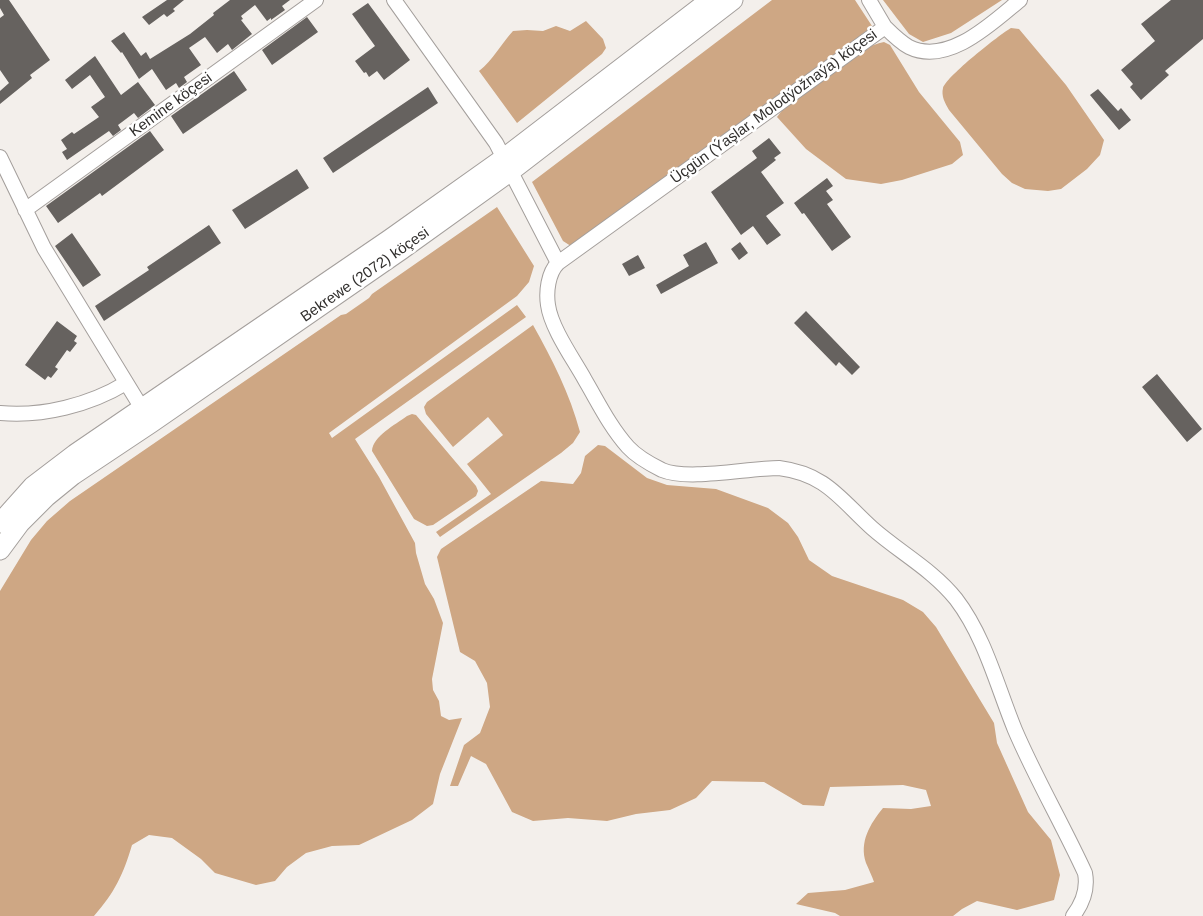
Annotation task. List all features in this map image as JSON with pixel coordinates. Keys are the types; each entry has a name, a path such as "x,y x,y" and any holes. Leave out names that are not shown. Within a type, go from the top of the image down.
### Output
{"main road":[{"name":"Bekrewe (2072) köçesi","path":"508,164 710,0"},
{"name":"Bekrewe (2072) köçesi","path":"0,550 20,523 60,486 147,416 390,239 508,164 733,0"},
{"name":"Bekrewe (2072) köçesi","path":"0,523 33,486 75,454 147,416"}],"street":[{"name":"Kemine köçesi","path":"25,210 316,0"},
{"path":"394,0 496,143 508,164 558,262 549,281 547,293 552,319 612,425 629,448 651,465 677,474 779,468 794,470 808,475 831,488 870,526 941,583 954,597 973,625 982,643 1027,756 1084,874 1086,881 1085,894 1078,910 1073,916"},
{"path":"869,0 885,27"},
{"name":"Üçgün (Ýaşlar, Molodýožnaýa) köçesi","path":"558,262 885,27 907,46 918,51 939,51 968,40 1020,0"},
{"path":"0,157 44,248 147,416"},
{"path":"0,413 47,411 70,406 105,394 126,384"}],"shaded area":[{"path":"772,0 855,0 872,26 574,248 563,241 532,182"},
{"path":"883,0 1002,0 951,33 923,42 909,34"},
{"path":"586,21 603,39 606,48 602,54 517,123 479,71 489,62 513,31 543,31 556,26 570,31"},
{"path":"1011,28 1019,29 1066,85 1104,140 1100,155 1087,169 1061,189 1048,191 1025,189 1012,183 1002,174 949,110 944,99 943,88 947,82 985,47"},
{"path":"884,42 890,45 919,92 960,142 963,155 952,164 902,180 881,184 846,179 806,149 777,117 783,109 847,60 873,45"},
{"path":"497,207 534,266 529,282 517,296 329,433 332,438 517,305 526,317 355,439 379,477 415,543 425,584 434,599 443,623 432,679 433,690 439,701 441,716 449,720 462,718 440,774 433,804 412,820 359,845 332,846 306,853 287,867 275,881 256,885 215,873 201,859 172,838 149,835 132,845 118,883 94,916 0,916 0,591 31,540 47,521 70,501 341,315 346,314"},
{"path":"533,325 560,377 580,432 573,443 561,453 440,537 436,532 491,494 467,464 503,435 488,417 453,447 426,414 424,407 427,402"},
{"path":"412,414 416,415 476,486 478,491 476,496 433,525 427,526 414,519 372,451 376,440 380,436"},
{"path":"598,445 605,446 647,478 667,485 716,489 768,508 788,523 798,537 809,560 832,576 903,600 923,612 936,627 994,723 997,743 1028,812 1051,840 1060,875 1054,900 1017,910 977,901 953,916 840,916 835,913 796,904 808,893 845,890 874,882 866,863 864,848 867,834 878,814 883,808 911,809 931,806 926,790 903,785 830,787 824,806 803,805 764,782 712,781 696,798 670,810 636,814 607,821 568,818 533,821 512,812 486,764 471,756 458,786 450,786 464,745 480,733 490,707 487,683 475,661 460,652 437,557 441,549 541,481 573,484 581,473 585,456"}],"building":[{"path":"0,0 9,0 50,60 30,75 32,78 0,104 0,91 9,83 0,70 0,18 4,15 0,8"},
{"path":"167,0 184,0 167,17 164,14 149,25 142,17"},
{"path":"230,0 290,0 282,6 285,10 271,20 271,18 267,21 255,5 241,16 243,19 241,20 252,34 232,50 228,44 217,53 205,37 189,48 201,65 184,77 187,82 179,88 176,83 166,90 152,69 139,79 122,52 111,41 124,32 141,56 146,52 150,59 190,34"},
{"path":"1171,0 1203,0 1203,39 1165,71 1169,75 1141,100 1130,87 1133,84 1121,70 1155,41 1141,24"},
{"path":"368,3 410,60 384,80 377,71 369,77 355,61 375,46 352,14"},
{"path":"307,17 318,32 272,65 262,50"},
{"path":"95,56 121,95 138,82 155,105 138,118 134,113 118,125 121,130 113,136 109,131 67,160 62,152 67,149 61,140 72,132 74,134 99,117 91,107 105,97 90,75 72,89 65,80"},
{"path":"234,71 247,90 183,134 171,116"},
{"path":"428,87 438,103 333,173 323,158"},
{"path":"1098,89 1118,111 1121,108 1131,120 1119,130 1090,95"},
{"path":"150,131 164,150 102,196 100,193 58,223 46,206"},
{"path":"769,138 781,153 774,158 776,160 761,172 784,203 766,216 781,235 767,245 753,226 741,235 711,192 757,158 752,151"},
{"path":"297,169 309,188 245,229 232,210"},
{"path":"827,178 833,186 826,191 833,200 827,204 851,237 832,251 804,213 802,214 794,203"},
{"path":"209,225 221,243 104,321 95,306 149,270 147,267"},
{"path":"72,233 101,275 83,287 55,246"},
{"path":"706,242 718,263 661,294 656,285 689,266 683,255"},
{"path":"740,242 748,253 739,260 731,249"},
{"path":"638,255 645,268 629,276 622,264"},
{"path":"806,311 860,367 852,375 839,362 836,366 794,323"},
{"path":"57,321 77,336 74,341 77,343 70,352 67,350 55,367 58,369 51,378 48,376 45,380 25,365"},
{"path":"1157,374 1202,429 1187,442 1142,387"}]}
